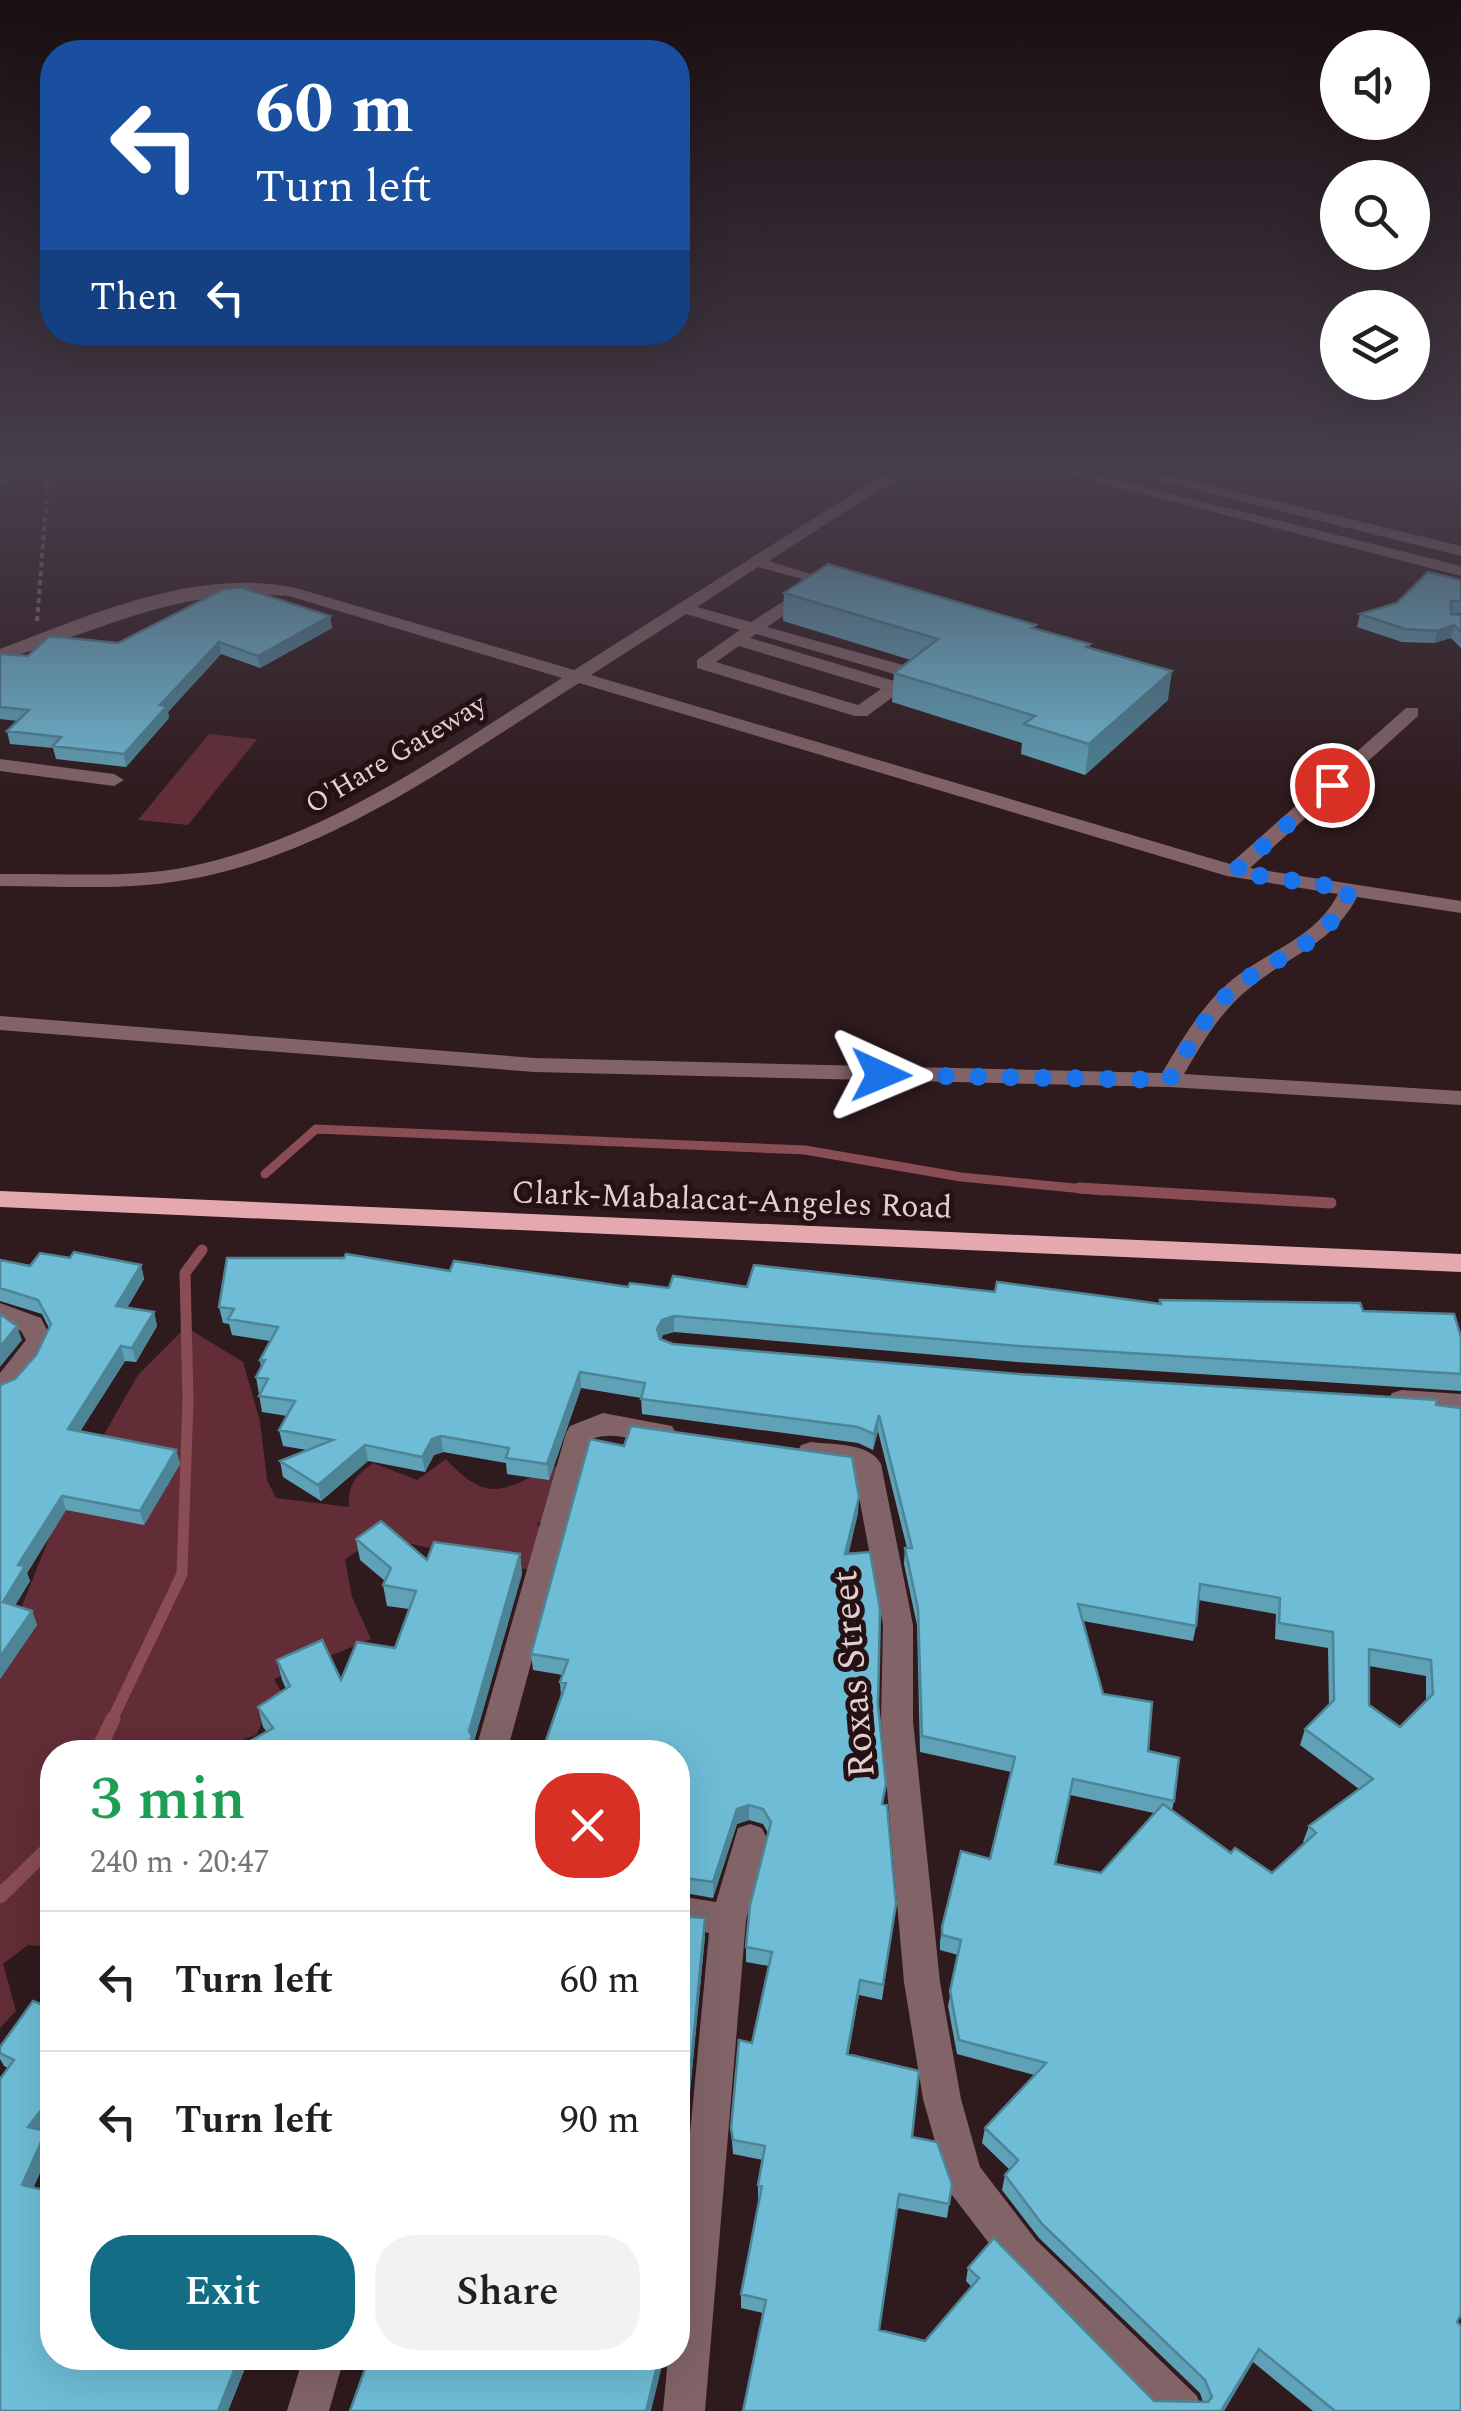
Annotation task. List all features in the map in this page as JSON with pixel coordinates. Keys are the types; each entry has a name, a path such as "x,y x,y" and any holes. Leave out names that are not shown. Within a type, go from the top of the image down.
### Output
{"main road":[{"name":"Clark-Mabalacat-Angeles Road","path":"0,1199 1461,1263"}],"street":[{"name":"O'Hare Gateway","path":"0,880 146,878 257,856 360,812 723,581"},
{"path":"814,581 859,594"},
{"path":"680,607 745,634 784,654 896,687 861,712 703,664 745,634 822,583"},
{"path":"0,654 172,598 224,588 260,587 352,607 571,676 1234,872 1461,907"},
{"path":"745,634 904,672"},
{"path":"748,678 784,654"},
{"path":"805,694 838,670"},
{"path":"1234,872 1412,712"},
{"path":"0,765 114,780"},
{"path":"1169,1080 1207,1018 1229,993 1314,939 1334,921 1350,889"},
{"path":"0,1023 534,1065 1169,1080 1461,1098"},
{"path":"0,1312 32,1325 39,1340 24,1366 0,1390"},
{"path":"1384,1399 1461,1404"},
{"path":"494,1740 580,1433 603,1423 700,1438"},
{"name":"Roxas Street","path":"784,1449 857,1458 866,1464 898,1625 897,1721 922,1982 942,2099 963,2177 1022,2254 1182,2411"},
{"path":"690,2344 728,1920 750,1839"},
{"path":"690,1914 728,1920"},
{"path":"308,2411 320,2370"},
{"path":"684,2411 688,2370"}],"path":[{"path":"28,644 40,608 42,581"}],"shaded area":[{"path":"209,734 257,739 188,825 138,820"},
{"path":"186,1327 243,1362 260,1421 267,1480 276,1498 349,1507 354,1482 373,1463 417,1480 446,1459 474,1483 498,1489 556,1466 568,1478 556,1512 537,1524 549,1540 534,1571 380,1537 345,1559 352,1597 371,1639 274,1679 288,1705 263,1721 256,1735 242,1740 40,1740 40,1946 28,1945 3,1964 16,2011 0,2028 0,1661 59,1513 138,1375"}],"building":[{"path":"803,581 884,581 1036,625 1032,628 1172,671 1089,744 1024,724 1035,716 894,673 938,639 784,593"},
{"path":"1419,581 1461,581 1461,601 1451,601 1451,614 1461,615 1461,632 1454,625 1437,631 1405,629 1360,614 1397,603"},
{"path":"240,587 330,616 258,656 219,642 160,705 167,706 124,754 53,746 61,737 7,731 29,710 0,707 0,654 28,656 49,636 118,643 224,589"},
{"path":"74,1252 141,1265 116,1306 154,1312 132,1348 121,1346 68,1429 176,1450 140,1511 62,1496 18,1565 25,1566 3,1602 32,1611 0,1657 0,1385 15,1379 36,1355 51,1324 38,1300 0,1288 0,1260 30,1266 40,1253 70,1258"},
{"path":"346,1254 450,1271 454,1261 628,1287 630,1283 669,1288 673,1276 747,1287 754,1265 995,1292 997,1282 1161,1304 1160,1300 1360,1303 1363,1311 1454,1314 1461,1337 1461,1374 1019,1346 674,1316 662,1320 657,1329 660,1339 673,1344 1019,1374 1437,1400 1436,1405 1461,1408 1461,2314 1457,2322 1461,2326 1461,2411 1335,2411 1259,2349 1221,2411 743,2411 766,2300 741,2294 762,2186 758,2185 765,2146 733,2140 731,2128 739,2040 752,2043 772,1952 746,1947 750,1905 771,1822 763,1809 749,1805 737,1809 713,1882 690,1879 690,1740 546,1740 566,1683 560,1682 568,1660 531,1654 590,1439 624,1446 631,1426 852,1457 859,1497 845,1554 870,1552 880,1609 878,1705 886,1784 882,1804 887,1805 896,1904 883,1985 860,1980 847,2054 919,2071 912,2137 937,2142 952,2184 949,2204 899,2194 879,2330 925,2341 979,2278 968,2268 994,2238 1154,2401 1208,2402 1212,2397 1205,2380 1042,2224 1005,2175 1018,2160 985,2128 1046,2063 959,2040 950,1991 961,1940 942,1935 942,1927 961,1851 990,1859 1015,1757 922,1736 918,1609 905,1548 912,1548 879,1415 874,1434 858,1427 641,1399 645,1383 580,1372 547,1464 506,1458 509,1448 441,1436 432,1439 422,1457 365,1445 318,1485 280,1461 333,1440 279,1430 295,1401 259,1396 268,1379 256,1377 265,1360 260,1360 278,1327 228,1319 234,1309 219,1307 227,1258 344,1258","holes":["1200,1584 1280,1598 1279,1623 1333,1632 1334,1700 1305,1729 1373,1779 1309,1826 1316,1833 1272,1873 1235,1848 1231,1853 1163,1804 1101,1873 1055,1864 1073,1779 1174,1801 1179,1758 1148,1751 1152,1702 1103,1694 1078,1604 1196,1626","1369,1649 1431,1660 1433,1694 1400,1727 1369,1705"]},
{"path":"0,1314 17,1326 0,1347"},
{"path":"381,1521 427,1560 434,1542 520,1554 469,1731 470,1740 252,1740 273,1728 258,1707 290,1686 277,1660 322,1640 341,1680 357,1642 395,1648 416,1591 383,1585 391,1568 356,1539"},
{"path":"690,1917 705,1918 690,2074"},
{"path":"33,2001 40,2004 40,2112 28,2127 40,2130 40,2144 22,2185 40,2189 40,2370 234,2370 218,2411 0,2411 0,2079 14,2060 0,2053 0,2047"},
{"path":"365,2370 656,2370 646,2411 350,2411"}],"waterway":[{"path":"265,1174 316,1129 805,1150 961,1177 1104,1191"},
{"path":"1079,1188 1331,1203"},
{"path":"111,1722 182,1574 188,1400 185,1273 202,1250"},
{"path":"103,1740 113,1719"},
{"path":"0,1896 40,1857"}],"route":[{"path":"881,1075 1169,1080 1207,1018 1229,993 1314,939 1344,906 1350,889 1234,872 1332,785"}]}
